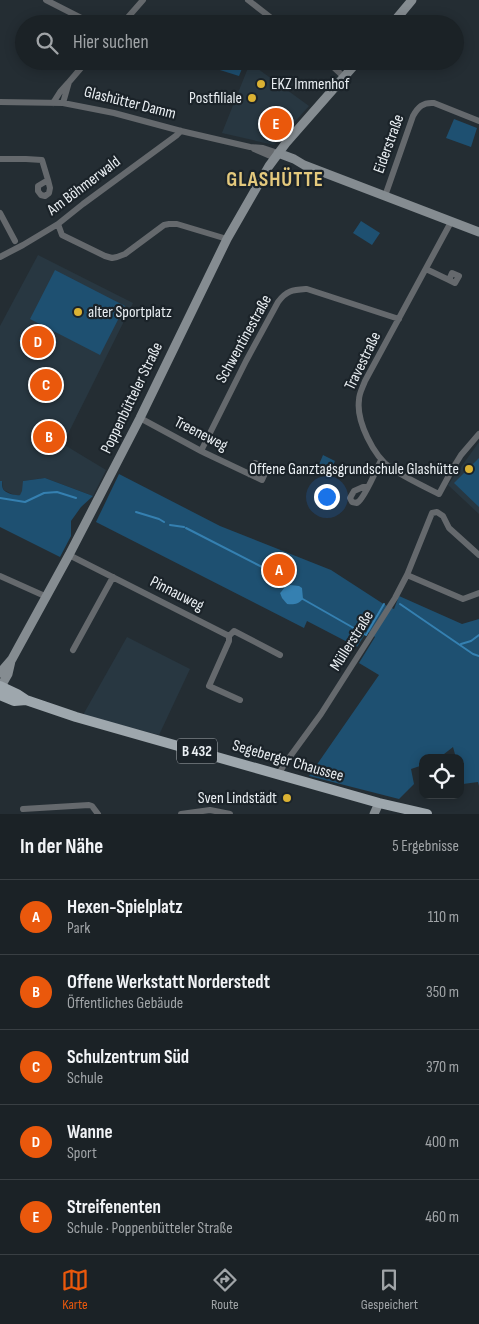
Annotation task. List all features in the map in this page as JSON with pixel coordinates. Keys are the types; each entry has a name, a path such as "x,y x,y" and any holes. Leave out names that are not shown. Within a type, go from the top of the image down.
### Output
{"main road":[{"path":"400,15 412,0"},
{"name":"Poppenbütteler Straße","path":"0,672 12,658 47,597 140,418 227,239 276,156 350,70"},
{"name":"Glashütter Damm","path":"276,156 479,232"},
{"name":"Poppenbütteler Straße","path":"0,689 8,674 12,658"},
{"name":"Segeberger Chaussee","path":"0,689 76,717 379,803 427,814"},
{"path":"374,814 379,803"}],"street":[{"path":"46,0 75,15"},
{"path":"130,15 143,0"},
{"path":"248,0 267,15"},
{"path":"53,103 79,70"},
{"path":"337,70 344,77"},
{"path":"64,103 68,82"},
{"name":"Glashütter Damm","path":"0,102 64,103 114,113 250,147 276,156"},
{"name":"Eiderstraße","path":"386,196 418,108 427,103 434,104 479,121"},
{"name":"Am Böhmerwald","path":"0,257 58,224 181,131"},
{"path":"0,160 42,160 48,180"},
{"path":"0,213 15,241"},
{"name":"Travestraße","path":"451,222 365,381 358,400 360,416 364,431 382,460 390,468 439,494 461,455 479,434"},
{"path":"58,224 62,235 112,258 125,254 158,229 169,224 177,224 227,239"},
{"path":"426,269 449,280"},
{"name":"Schwentinestraße","path":"201,451 278,302 291,290 307,289 399,319"},
{"name":"Treeneweg","path":"140,418 249,474"},
{"path":"367,487 382,460"},
{"name":"Müllerstraße","path":"280,774 286,762 351,669 395,598 407,575 432,513 437,512 443,516 449,528 479,555"},
{"name":"Pinnauweg","path":"69,555 229,636 234,632 280,655"},
{"path":"407,575 462,599 479,593"},
{"path":"0,576 47,597"},
{"path":"73,650 114,577"},
{"path":"229,636 229,641 209,686 240,700"},
{"path":"23,809 89,805 98,814"},
{"path":"181,814 210,810 230,814"}],"shaded area":[{"path":"220,70 241,70 239,76"},
{"name":"EKZ Immenhof","path":"247,70 260,70 309,106 274,145 222,133"},
{"path":"454,119 477,128 471,147 446,138"},
{"path":"361,221 380,233 372,245 353,233"},
{"path":"38,255 133,303 63,444 106,470 93,496 45,478 23,481 23,491 20,495 16,496 4,490 2,481 0,481 0,326"},
{"name":"alter Sportplatz","path":"55,270 125,306 100,355 30,319"},
{"path":"27,327 57,342 49,357 19,341"},
{"name":"Offene Ganztagsgrundschule Glashütte","path":"479,442 479,514 448,485"},
{"path":"323,455 335,461 330,472 318,467"},
{"path":"479,458 479,507 454,483"},
{"path":"119,474 220,526 331,570 394,609 399,596 462,624 479,619 479,786 478,782 464,784 464,754 455,754 453,747 444,754 419,754 419,766 411,769 414,784 399,799 309,776 379,675 359,663 375,637 367,631 357,647 307,621 304,628 96,522","holes":["290,585 295,604 287,604 280,593 285,587"]},
{"path":"45,478 93,496 81,507 71,521 71,536 60,557 0,527 0,481 2,481 4,490 11,494 20,495 23,481"},
{"path":"290,585 302,588 303,599 296,604 287,604 280,593 285,587"},
{"path":"127,637 190,669 159,735 83,715"}],"waterway":[{"path":"0,498 25,502 44,493 57,492 76,498"},
{"path":"136,512 164,522"},
{"path":"170,525 184,527"},
{"path":"186,528 264,568 285,587"},
{"path":"301,598 366,635 384,604"},
{"path":"400,604 473,654 479,656"},
{"path":"461,644 471,641 479,635"}],"place":[{"name":"EKZ Immenhof","path":"261,84"},
{"name":"Postfiliale","path":"252,98"},
{"name":"Streifenenten","path":"276,124"},
{"name":"alter Sportplatz","path":"78,312"},
{"name":"Wanne","path":"38,342"},
{"name":"Schulzentrum Süd","path":"46,385"},
{"name":"Offene Werkstatt Norderstedt","path":"49,437"},
{"name":"Offene Ganztagsgrundschule Glashütte","path":"469,469"},
{"name":"Hexen-Spielplatz","path":"279,570"},
{"name":"Sven Lindstädt","path":"287,798"}],"district":[{"name":"GLASHÜTTE","path":"275,179"}]}
